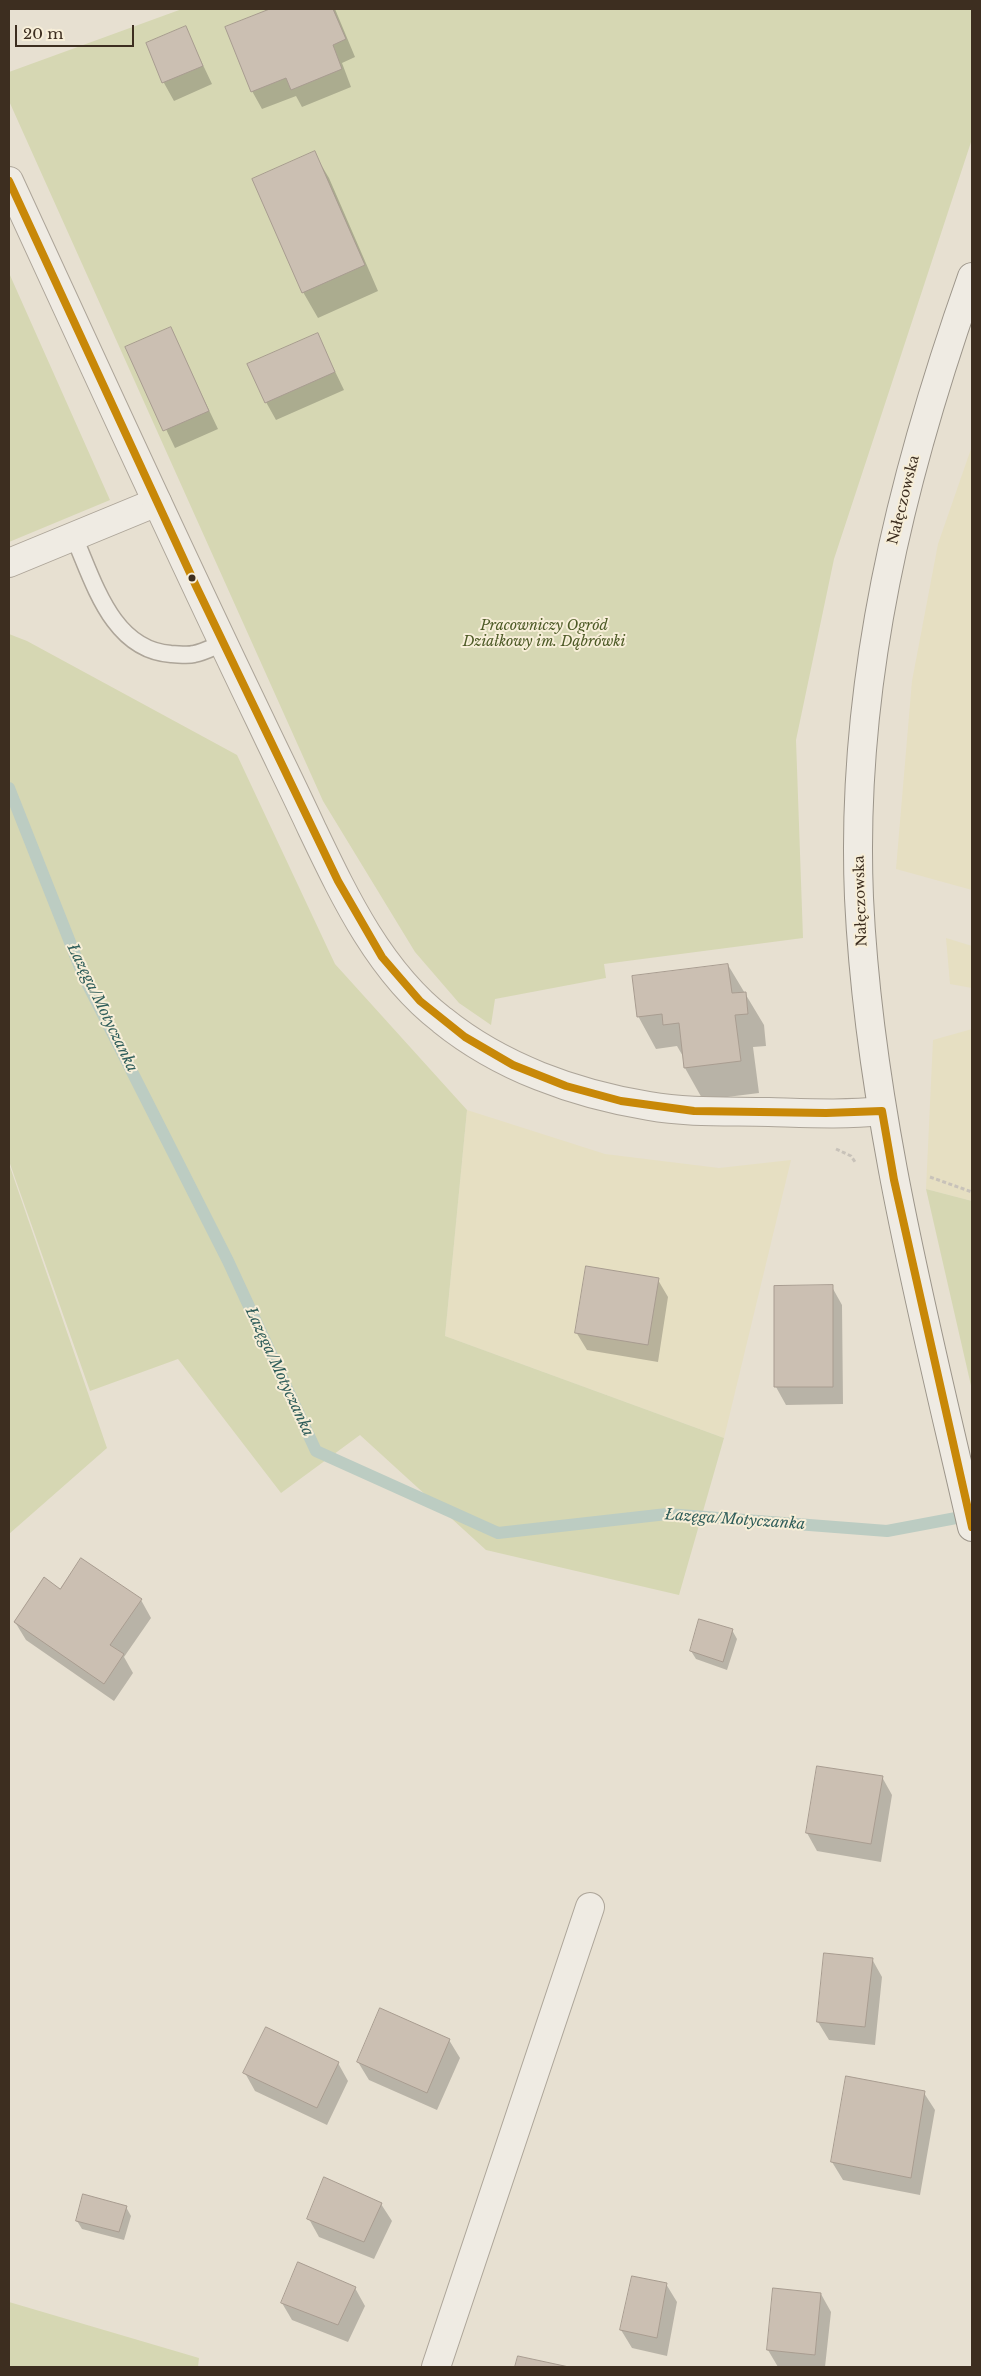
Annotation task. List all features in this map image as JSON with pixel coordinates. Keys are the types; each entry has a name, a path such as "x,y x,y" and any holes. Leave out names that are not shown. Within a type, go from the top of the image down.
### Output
{"street":[{"path":"9,181 223,643 332,871 359,920 388,965 416,998 442,1021 516,1066 555,1083 619,1100 680,1110 846,1114 882,1111"},
{"name":"Nałęczowska","path":"972,277 931,399 910,470 883,592 867,699 860,798 859,894 866,993 882,1111 894,1180 972,1527"},
{"path":"9,562 157,502"},
{"path":"436,2367 590,1908"}],"lane":[{"path":"74,537 107,612 121,629 137,643 162,653 192,655 223,643"}],"shaded area":[{"path":"972,446 972,890 896,869 912,681 938,544"},
{"path":"946,938 972,946 972,988 950,984"},
{"path":"972,1029 972,1201 926,1189 933,1040"},
{"path":"467,1110 605,1154 719,1168 791,1160 724,1438 445,1336"}],"green space":[{"name":"Pracowniczy Ogród Działkowy im. Dąbrówki","path":"182,9 972,9 972,139 834,559 796,740 803,938 604,964 606,978 495,999 491,1025 459,1003 415,952 323,801 9,101 9,72"},
{"path":"9,273 110,500 9,542"},
{"path":"9,634 27,641 237,755 335,964 467,1110 445,1336 724,1438 679,1595 486,1550 360,1435 281,1493 178,1359 90,1391 9,1161"},
{"path":"9,1164 107,1448 9,1534"},
{"path":"926,1189 972,1201 972,1390"},
{"path":"9,2302 199,2358 198,2367 9,2367"}],"building":[{"path":"270,9 333,9 346,39 333,45 342,69 291,90 286,78 251,92 225,27"},
{"path":"186,26 203,66 162,83 146,43"},
{"path":"315,151 365,265 302,293 252,179"},
{"path":"171,327 209,411 163,431 125,347"},
{"path":"318,333 335,372 265,403 247,364"},
{"path":"728,964 732,993 746,992 748,1014 735,1015 741,1061 684,1068 679,1023 663,1025 662,1014 637,1017 632,976"},
{"path":"586,1266 659,1278 648,1345 575,1333"},
{"path":"833,1285 833,1387 774,1387 774,1286"},
{"path":"81,1558 142,1599 110,1645 124,1654 104,1684 14,1622 44,1577 60,1589"},
{"path":"699,1619 733,1629 723,1662 690,1651"},
{"path":"817,1766 883,1776 871,1844 806,1833"},
{"path":"824,1953 873,1958 865,2027 817,2022"},
{"path":"380,2008 450,2039 427,2093 357,2062"},
{"path":"266,2027 339,2062 317,2108 243,2073"},
{"path":"846,2076 925,2091 911,2178 831,2162"},
{"path":"324,2177 382,2203 364,2242 307,2219"},
{"path":"83,2194 127,2206 119,2232 76,2221"},
{"path":"298,2262 356,2287 338,2325 281,2303"},
{"path":"632,2276 667,2283 657,2338 620,2330"},
{"path":"773,2288 821,2293 815,2355 767,2350"},
{"path":"518,2356 569,2367 515,2367"}],"waterway":[{"name":"Łazęga/Motyczanka","path":"9,788 83,975 228,1261 316,1451 498,1533 667,1514 887,1531 972,1515"}],"transit line":[{"path":"9,181 196,586 338,881 382,957 420,1001 465,1037 513,1065 566,1086 621,1101 694,1111 826,1113 882,1111 894,1180 972,1527"}]}
